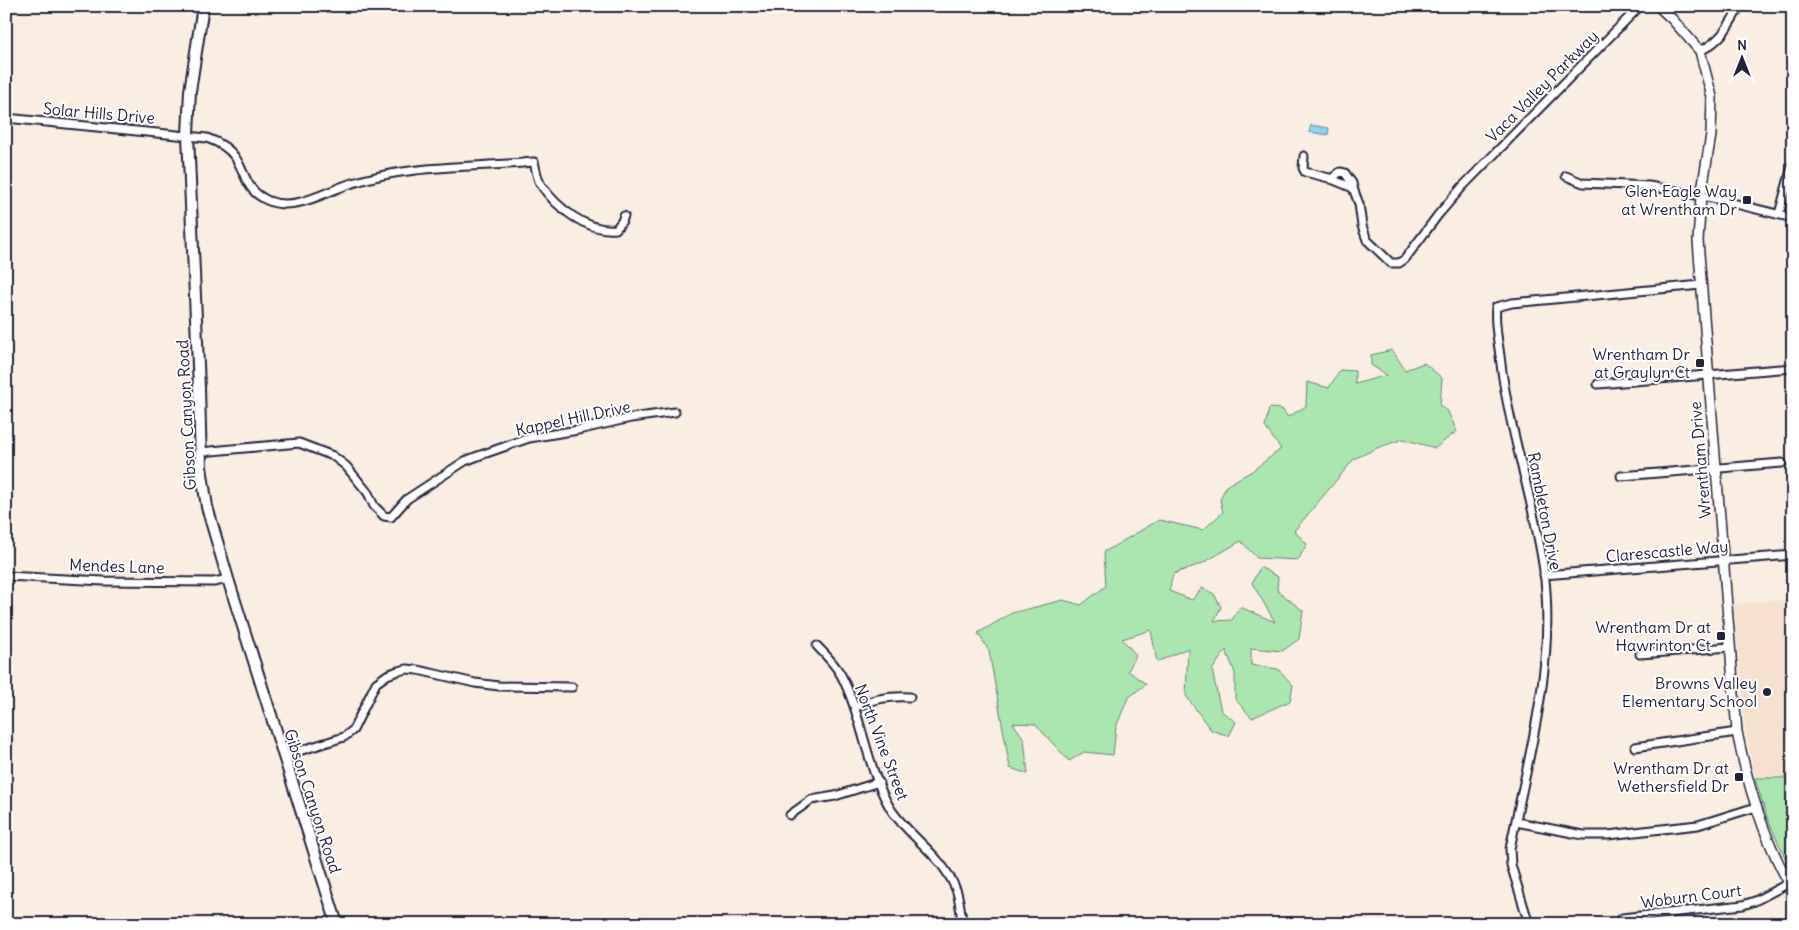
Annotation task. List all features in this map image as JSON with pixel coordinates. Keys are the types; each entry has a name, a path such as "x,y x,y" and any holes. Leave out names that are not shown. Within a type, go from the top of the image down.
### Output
{"main road":[{"name":"Gibson Canyon Road","path":"203,6 190,91 188,135 200,452 203,484 207,507 228,579 337,924"}],"street":[{"name":"Vaca Valley Parkway","path":"1304,156 1303,168 1305,172 1331,179 1353,188 1359,204 1362,226 1367,240 1388,260 1395,264 1399,263 1405,259 1438,215 1463,186 1640,6"},
{"name":"Wrentham Drive","path":"1658,6 1700,51 1709,82 1712,106 1710,135 1701,196 1698,241 1737,732 1746,776 1756,807 1772,850 1791,886"},
{"path":"1700,51 1711,46 1720,38 1727,30 1740,6"},
{"name":"Solar Hills Drive","path":"6,118 207,138 221,144 236,159 244,178 257,193 268,201 279,204 306,201 351,183 412,170 534,162 540,183 555,201 570,214 592,226 606,230 616,229 624,216"},
{"path":"1779,214 1793,163"},
{"path":"1566,176 1583,183 1649,186 1701,196 1793,218"},
{"name":"Rambleton Drive","path":"1529,924 1510,857 1544,676 1547,618 1540,542 1503,381 1495,314 1496,307 1504,304 1531,301 1701,285"},
{"path":"1598,384 1793,368"},
{"name":"Kappel Hill Drive","path":"200,452 299,443 333,456 346,466 368,493 374,506 384,516 391,517 407,500 465,461 478,456 529,438 578,430 631,418 675,412"},
{"path":"1621,476 1782,463"},
{"name":"Clarescastle Way","path":"1544,575 1793,555"},
{"name":"Mendes Lane","path":"6,576 104,581 214,582 228,579"},
{"name":"North Vine Street","path":"817,646 832,661 841,674 855,708 879,782 892,811 913,836 936,857 955,887 963,924"},
{"path":"1640,654 1730,647"},
{"path":"283,756 344,736 353,730 376,683 386,675 398,671 407,669 418,670 475,683 498,686 572,687"},
{"path":"855,708 883,698 910,697"},
{"path":"1635,747 1737,732"},
{"path":"790,815 811,800 835,796 879,782"},
{"path":"1516,822 1583,835 1608,835 1698,825 1756,807"},
{"name":"Woburn Court","path":"1622,918 1743,905 1791,886"}],"shaded area":[{"name":"Browns Valley Elementary School","path":"1793,599 1793,778 1755,778 1745,727 1734,604"}],"green space":[{"path":"1392,350 1405,370 1424,363 1442,378 1440,406 1447,410 1457,431 1435,448 1403,439 1354,459 1294,531 1307,544 1298,560 1257,558 1241,541 1203,563 1173,574 1169,591 1192,600 1202,588 1214,594 1221,607 1214,621 1232,620 1240,607 1275,622 1252,583 1260,567 1278,577 1277,590 1303,611 1299,639 1282,651 1251,648 1251,665 1278,669 1293,685 1290,701 1252,718 1235,699 1235,673 1226,650 1212,670 1221,711 1236,722 1229,736 1211,730 1186,696 1188,648 1157,662 1151,630 1122,639 1136,655 1128,671 1146,684 1128,698 1116,727 1113,755 1084,752 1069,761 1035,724 1013,723 1024,739 1028,774 1010,768 989,651 978,633 1012,613 1063,600 1081,605 1106,586 1104,552 1159,520 1203,530 1223,512 1220,500 1226,486 1252,471 1281,449 1265,427 1269,408 1282,409 1288,417 1306,406 1307,382 1329,388 1340,370 1355,371 1355,384 1387,375 1371,365 1371,355"},
{"path":"1755,778 1793,778 1793,875 1768,820"}],"water":[{"path":"1311,125 1329,128 1328,135 1309,132"}],"place":[{"name":"Glen Eagle Way at Wrentham Dr","path":"1747,200"},
{"name":"Wrentham Dr at Graylyn Ct","path":"1700,363"},
{"name":"Wrentham Dr at Hawrinton Ct","path":"1721,636"},
{"name":"Browns Valley Elementary School","path":"1767,692"},
{"name":"Wrentham Dr at Wethersfield Dr","path":"1739,777"}]}
